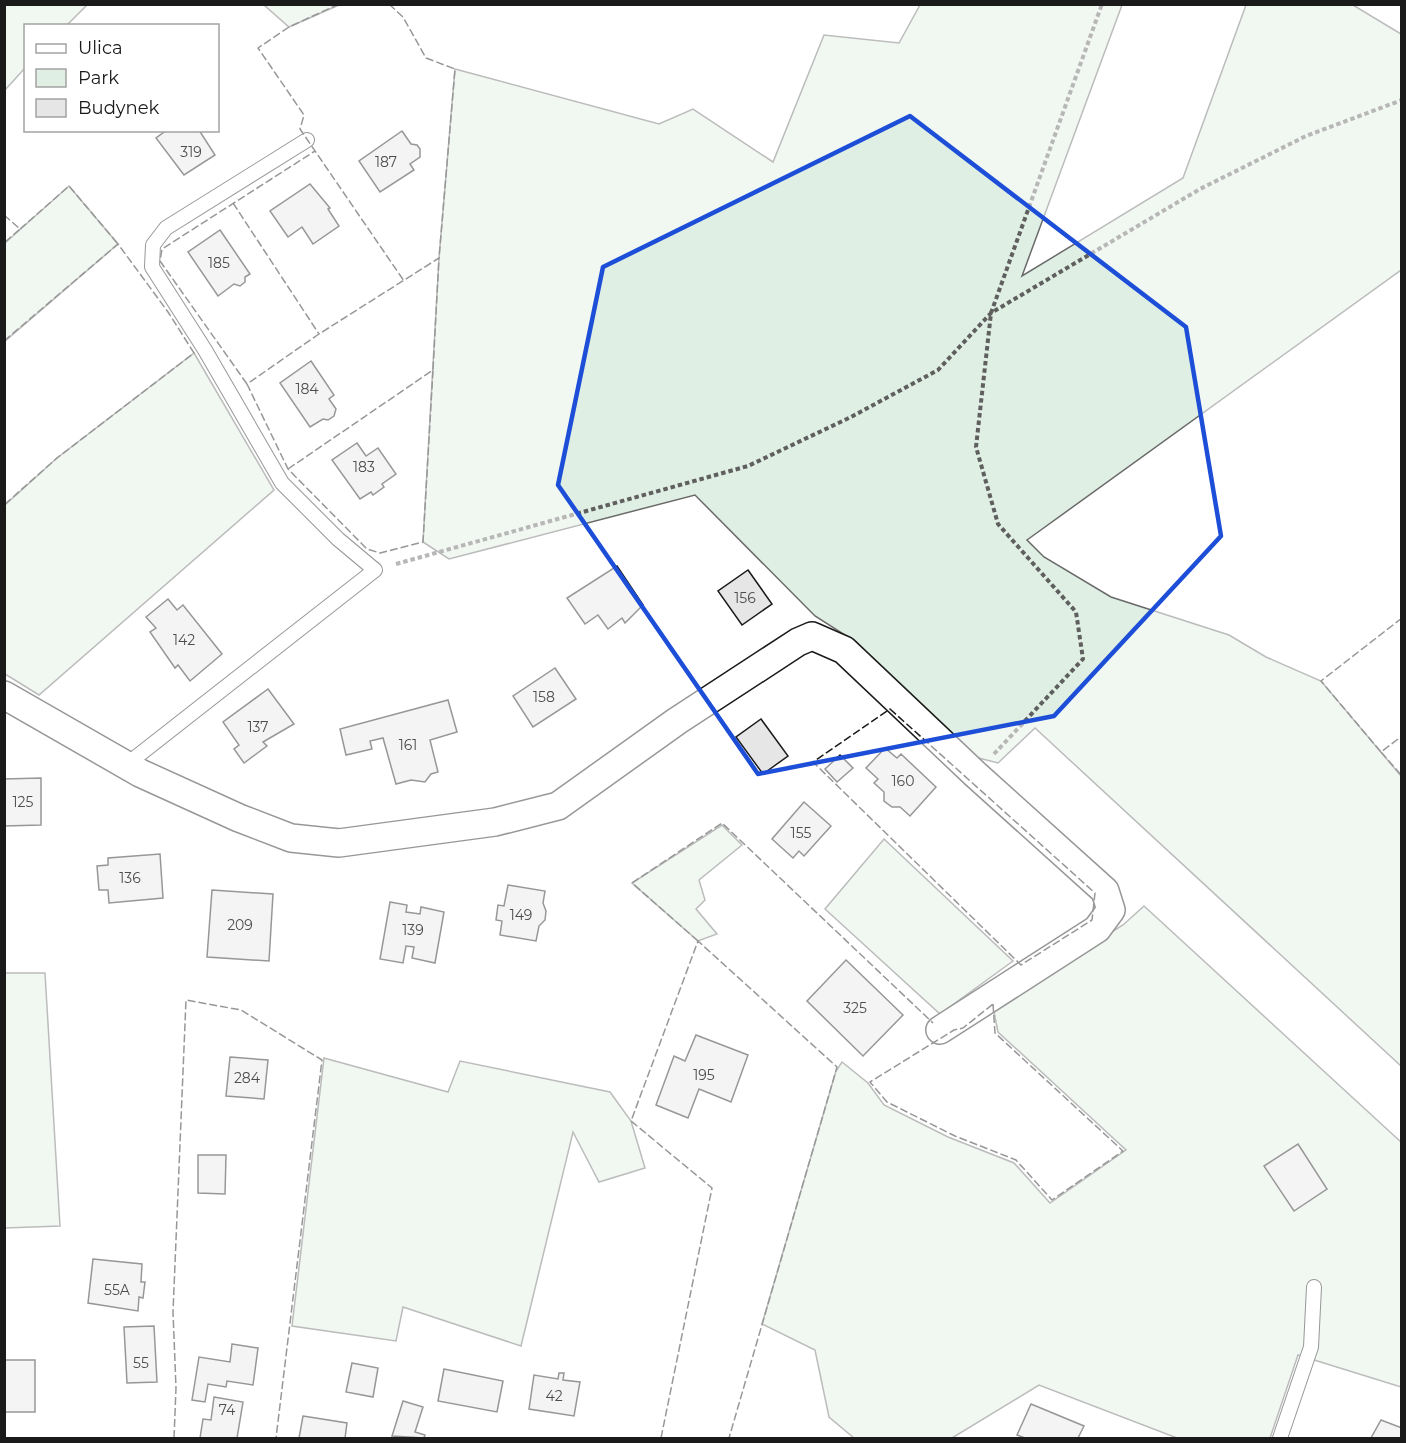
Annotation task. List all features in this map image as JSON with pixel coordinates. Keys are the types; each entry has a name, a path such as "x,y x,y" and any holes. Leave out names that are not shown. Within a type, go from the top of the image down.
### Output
{"street":[{"path":"4,695 126,765 239,818 291,838 339,843 495,822 558,806 677,721 798,642 812,636 844,650 975,774 1105,891 1111,910 1097,929 939,1030"}],"lane":[{"path":"126,765 375,570 338,539 282,483 205,350 152,267 153,245 166,228 307,140"},
{"path":"1280,1438 1311,1347 1314,1287"}],"path":[{"path":"975,774 1083,659 1076,612 998,524 976,447 991,313 1102,4"},
{"path":"375,570 748,466 851,417 938,370 991,313 1200,189 1306,136 1401,100"}],"highlighted area":[{"path":"910,116 1186,327 1221,536 1054,716 758,774 558,485 603,267"}],"green space":[{"path":"5,4 87,5 68,24 24,24 24,69 5,90"},
{"path":"264,5 339,5 289,27"},
{"path":"920,5 1122,5 1022,276 1183,178 1246,5 1353,5 1401,34 1401,270 1027,540 1044,557 1111,597 1229,635 1266,657 1321,681 1401,776 1401,1066 1035,728 998,763 971,756 856,642 815,616 695,495 449,559 423,542 439,258 455,69 659,124 693,109 773,162 824,35 899,43"},
{"path":"69,186 118,244 5,341 5,243"},
{"path":"194,353 274,490 39,695 5,674 5,505 57,458"},
{"path":"722,825 742,845 699,880 705,900 696,909 717,934 698,941 632,883"},
{"path":"884,839 1013,961 940,1014 825,909"},
{"path":"1144,906 1401,1142 1401,1387 1298,1355 1270,1438 1177,1438 1039,1385 952,1438 854,1438 829,1417 815,1350 762,1324 836,1071 842,1062 868,1083 884,1105 948,1137 1014,1163 1050,1203 1126,1150 998,1032 993,1007 1123,925"},
{"path":"5,973 45,973 60,1226 5,1228"},
{"path":"324,1058 448,1092 460,1061 610,1092 631,1121 645,1168 599,1182 573,1132 521,1346 403,1307 396,1341 292,1326"}],"building":[{"path":"402,131 411,144 417,145 420,149 420,157 410,164 414,170 380,192 359,161"},
{"path":"164,132 200,132 215,155 184,175 156,138"},
{"path":"310,184 330,208 328,209 339,226 313,244 302,227 288,237 270,211"},
{"path":"220,230 250,274 245,277 245,282 240,286 234,284 218,296 188,252"},
{"path":"311,361 334,395 329,399 336,409 334,416 328,420 323,419 310,427 280,383"},
{"path":"357,443 366,456 378,448 396,474 382,484 384,487 373,495 371,492 360,499 332,460"},
{"path":"617,566 643,605 625,623 622,618 608,629 598,615 585,624 567,598"},
{"path":"748,570 772,604 742,625 718,591"},
{"path":"168,599 177,610 183,605 222,654 190,681 178,665 175,668 150,632 156,628 146,617"},
{"path":"555,668 576,699 533,727 513,696"},
{"path":"268,689 294,724 263,742 267,746 244,763 234,749 239,745 223,722"},
{"path":"448,700 457,732 430,740 438,772 431,774 425,782 411,780 396,784 383,738 370,741 372,749 346,755 340,729"},
{"path":"761,719 788,756 763,774 736,737"},
{"path":"885,748 897,758 901,754 936,787 910,816 900,807 892,807 884,801 884,792 874,783 878,779 866,768"},
{"path":"840,755 853,768 837,782 825,769"},
{"path":"41,778 41,825 4,826 4,779"},
{"path":"804,802 831,826 804,856 799,851 793,858 772,839"},
{"path":"160,854 163,898 109,903 108,890 99,890 97,866 108,865 108,858"},
{"path":"508,885 545,891 543,903 546,911 545,920 539,926 536,941 500,935 502,921 496,920 498,905 504,906"},
{"path":"212,890 273,894 269,961 207,957"},
{"path":"390,902 407,905 406,912 420,914 421,907 444,912 435,963 412,958 414,947 406,946 403,963 380,959"},
{"path":"846,960 903,1015 863,1056 807,1001"},
{"path":"696,1035 748,1055 731,1102 699,1089 688,1118 656,1105 674,1056 685,1061"},
{"path":"230,1057 268,1060 264,1099 226,1096"},
{"path":"1298,1144 1327,1189 1294,1211 1264,1166"},
{"path":"198,1155 226,1155 225,1194 198,1193"},
{"path":"93,1259 142,1264 141,1282 145,1282 143,1298 139,1297 138,1311 88,1303"},
{"path":"154,1326 157,1382 127,1383 124,1327"},
{"path":"232,1344 258,1348 253,1385 227,1381 226,1387 208,1384 205,1402 192,1400 199,1357 230,1362"},
{"path":"4,1360 35,1360 35,1412 4,1412"},
{"path":"352,1363 378,1368 373,1397 346,1392"},
{"path":"444,1369 503,1381 497,1412 438,1401"},
{"path":"559,1373 564,1373 563,1380 580,1382 574,1416 529,1409 534,1375 558,1379"},
{"path":"214,1397 243,1402 237,1438 200,1438 203,1419 211,1420"},
{"path":"403,1401 423,1407 415,1432 425,1435 424,1438 392,1436"},
{"path":"1031,1404 1084,1426 1078,1438 1025,1438 1017,1435"},
{"path":"303,1416 347,1423 345,1438 299,1438"},
{"path":"1381,1420 1402,1428 1402,1438 1371,1438"}],"fence":[{"path":"339,4 289,27 258,48 304,115 300,129 404,281"},
{"path":"389,4 403,17 426,58 455,69 439,258"},
{"path":"247,384 160,261 162,249 315,151"},
{"path":"20,229 69,186 118,244"},
{"path":"233,203 319,334"},
{"path":"4,215 20,229 4,243"},
{"path":"4,341 118,244 168,312 194,353 57,458 4,505"},
{"path":"288,469 433,370 423,542 380,553 367,549 288,469 247,384 319,334 439,258 433,370"},
{"path":"1402,618 1321,681 1381,752 1402,736"},
{"path":"890,709 1095,893 1092,920 1021,965 813,762 890,709"},
{"path":"1381,752 1402,776"},
{"path":"698,941 632,883 722,823 933,1023"},
{"path":"661,1438 712,1188 631,1121 698,941 837,1067 729,1438"},
{"path":"174,1438 176,1388 173,1312 186,1000 241,1010 322,1060 276,1438"},
{"path":"993,1004 995,1033 1123,1151 1052,1200 1016,1160 955,1136 887,1102 870,1082 954,1030 963,1028 993,1004"}]}
